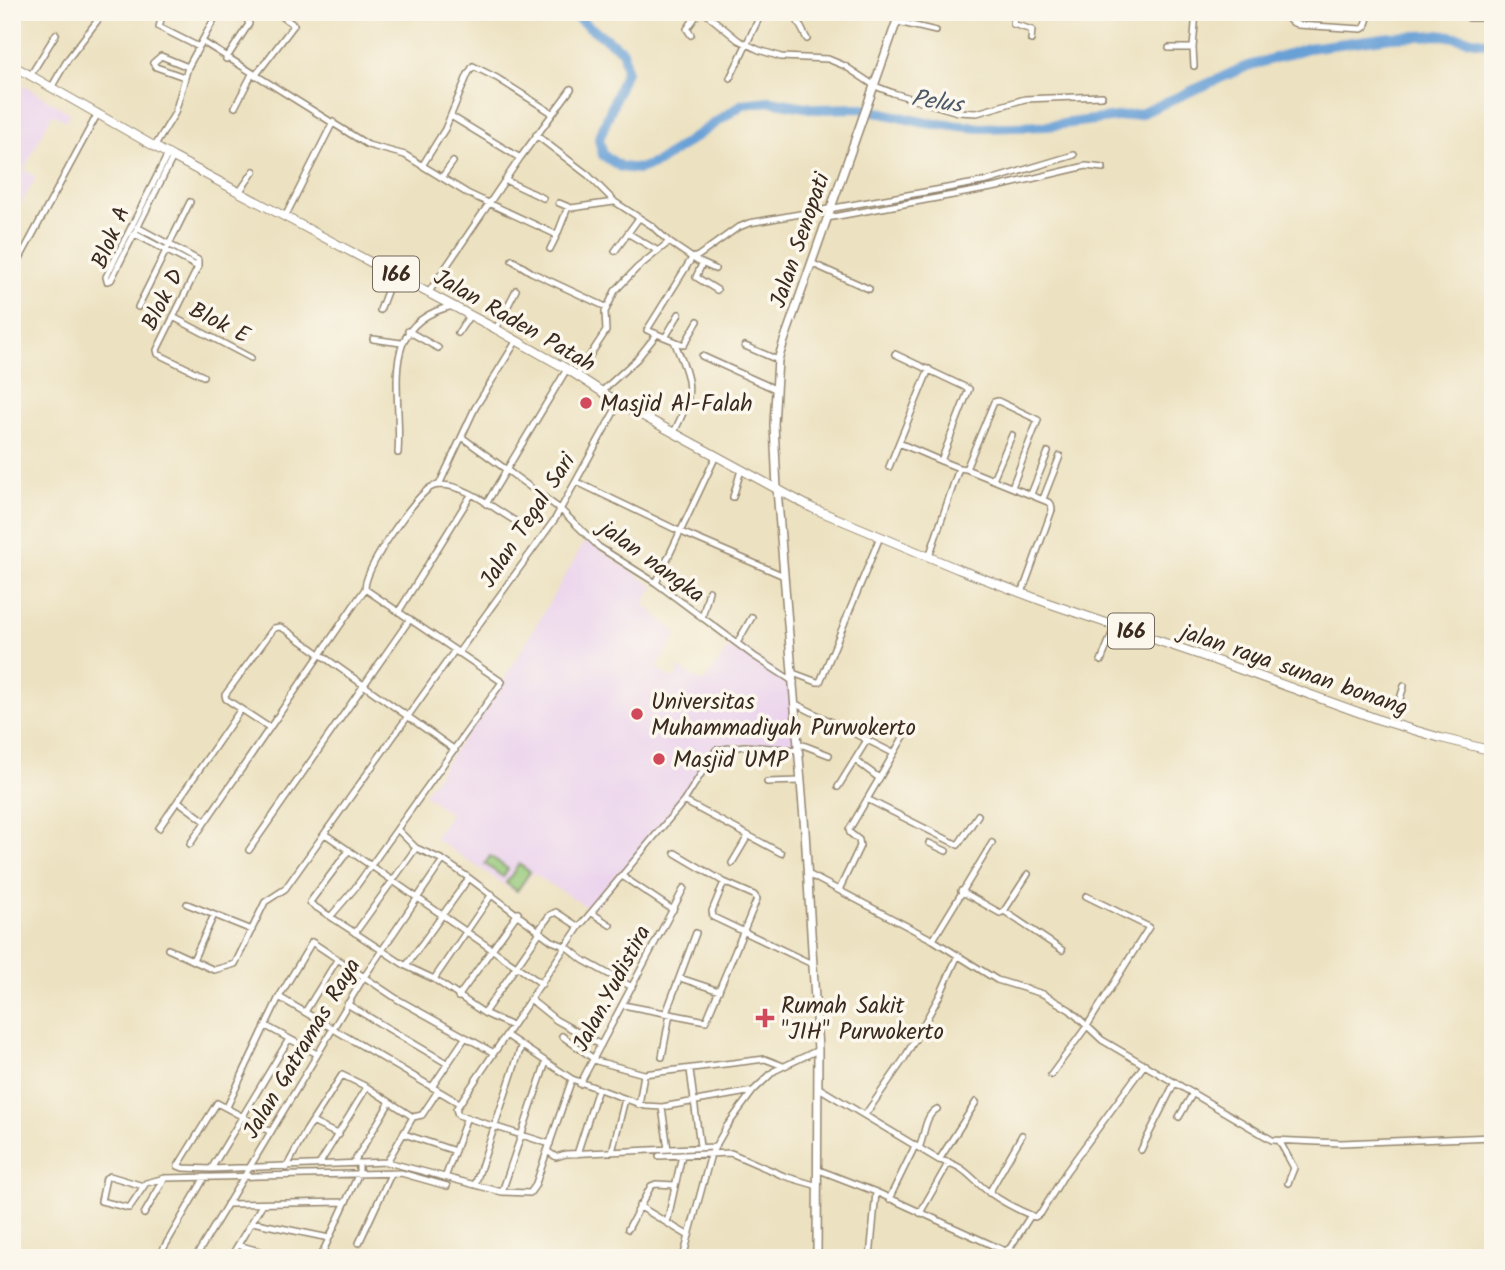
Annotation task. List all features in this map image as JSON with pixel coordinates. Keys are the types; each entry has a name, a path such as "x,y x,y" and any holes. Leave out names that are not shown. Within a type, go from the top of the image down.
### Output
{"main road":[{"name":"Jalan Senopati","path":"817,1258 818,1050 796,704 777,489 775,389 778,360 900,12"},
{"name":"Jalan Raden Patah","path":"12,65 171,155 429,292 468,318 496,329 515,345 565,373 577,376 619,403 777,489"},
{"name":"jalan raya sunan bonang","path":"777,489 812,508 880,537 1022,593 1392,724 1493,751"}],"street":[{"path":"163,12 159,27 226,59 373,148 405,155 467,193 557,235"},
{"path":"155,146 176,113 188,67 217,15 206,12"},
{"path":"226,59 249,24 246,18 249,12"},
{"path":"691,35 687,28 702,12 745,44 780,57 828,59 877,80 916,101 968,113 989,111 1025,99 1102,96"},
{"path":"730,78 762,12"},
{"path":"790,12 807,39"},
{"path":"1015,12 1013,24 1032,30 1031,40"},
{"path":"1194,66 1196,12"},
{"path":"1287,12 1290,20 1298,25 1362,29 1370,12"},
{"path":"1466,12 1465,15 1469,18 1493,18"},
{"path":"51,88 100,13"},
{"path":"235,107 253,75 295,24 281,14"},
{"path":"898,22 936,32"},
{"path":"30,76 56,34"},
{"path":"1169,48 1193,48"},
{"path":"184,77 156,67 153,63 161,56 188,67"},
{"path":"422,166 451,116 473,66 552,113"},
{"path":"429,292 570,89"},
{"path":"12,273 98,113"},
{"path":"451,116 520,159"},
{"path":"286,215 332,122"},
{"path":"536,135 588,175 615,202 652,226 669,242 715,269"},
{"name":"Blok A","path":"134,229 106,277 107,281 111,280 171,155"},
{"path":"828,213 987,181 1074,155"},
{"path":"442,177 453,162"},
{"path":"717,290 696,277 698,256 743,225 997,187 1086,166 1103,168"},
{"path":"240,191 254,171"},
{"path":"505,180 543,198"},
{"path":"138,307 190,202"},
{"path":"559,203 568,207 615,202"},
{"path":"550,250 568,207"},
{"path":"615,251 639,218"},
{"path":"134,229 168,247"},
{"path":"629,234 658,251"},
{"path":"577,376 606,331 606,307 615,291 669,242"},
{"name":"Blok D","path":"168,247 198,267 157,347 158,354 203,376"},
{"path":"512,260 531,272 606,307"},
{"path":"698,261 653,319 648,330 684,345 698,321"},
{"path":"811,263 869,289"},
{"path":"380,310 394,273"},
{"path":"496,329 516,290"},
{"path":"398,453 398,360 401,344 426,314 453,306"},
{"path":"666,336 679,314"},
{"name":"Blok E","path":"173,317 251,358"},
{"path":"458,333 468,318"},
{"path":"411,333 438,348"},
{"path":"601,391 637,359 657,334"},
{"path":"373,339 401,344"},
{"path":"674,341 690,388 686,408 674,432"},
{"path":"439,485 475,408 515,345"},
{"path":"744,346 778,360"},
{"path":"895,354 970,390 941,461"},
{"path":"702,356 775,389"},
{"path":"889,467 929,369"},
{"path":"486,504 565,373"},
{"path":"929,557 962,468 994,402 998,401 1038,420 1012,486"},
{"name":"Jalan Tegal Sari","path":"168,949 214,970 235,964 265,902 285,889 560,509 619,403"},
{"path":"993,479 1012,435"},
{"name":"jalan nangka","path":"463,438 560,509 593,543 656,583 769,667 793,678"},
{"path":"899,443 1051,503 1052,513 1022,593"},
{"path":"1031,494 1048,452"},
{"path":"656,583 716,456"},
{"path":"1043,499 1060,456"},
{"path":"733,497 741,470"},
{"path":"577,482 679,531 785,576"},
{"path":"190,844 365,589 370,569 386,544 426,491 439,485 451,486 519,523"},
{"path":"399,611 471,495"},
{"path":"793,678 820,681 880,537"},
{"path":"331,916 371,865 502,682 365,589"},
{"path":"702,618 709,591"},
{"path":"737,643 752,617"},
{"path":"249,850 410,619"},
{"path":"1101,662 1115,626"},
{"path":"271,728 226,699 225,695 274,628 280,627 454,750"},
{"path":"1392,724 1404,686"},
{"path":"796,704 893,753"},
{"path":"159,828 241,709"},
{"path":"839,890 860,846 859,840 849,833 849,830 907,731"},
{"path":"838,787 866,740"},
{"path":"714,1147 556,1157 548,1148 522,1136 456,1112 459,1103 579,927 684,801 716,750 736,746 798,746 829,755"},
{"path":"855,760 879,778"},
{"path":"767,782 801,781"},
{"path":"867,799 958,845 978,815"},
{"path":"684,801 781,853"},
{"path":"178,802 205,821"},
{"path":"397,829 416,848 443,860 518,913 552,942 567,947 583,960 632,987"},
{"path":"326,834 542,984"},
{"path":"733,863 748,836"},
{"path":"937,847 942,837"},
{"path":"929,843 946,851"},
{"path":"933,940 992,843"},
{"path":"355,933 416,848"},
{"path":"349,850 310,902 407,966 434,979 484,1013 512,1026"},
{"path":"623,1005 706,1021 757,897 724,882 675,853"},
{"name":"Jalan Gatramas Raya","path":"195,1258 332,1028 443,860"},
{"path":"808,874 933,940 1001,982 1043,994 1070,1010 1102,1040 1260,1133 1280,1142 1341,1143 1493,1136"},
{"path":"961,891 1000,913 1028,874"},
{"path":"622,876 675,905"},
{"path":"407,966 469,878"},
{"path":"724,882 712,914 812,964"},
{"name":"Jalan.Yudistira","path":"580,1084 684,888"},
{"path":"434,979 492,894"},
{"path":"1051,1075 1087,1026 1149,927 1086,896"},
{"path":"187,904 252,930"},
{"path":"1004,911 1062,950"},
{"path":"484,1013 550,915 556,912 579,927"},
{"path":"458,997 518,913"},
{"path":"592,913 610,925"},
{"path":"193,960 214,915"},
{"path":"662,1057 668,1014 696,933"},
{"path":"227,1107 279,997 312,942 364,977 494,1054"},
{"path":"865,1115 904,1059 940,995 958,955"},
{"path":"305,1012 337,960"},
{"path":"680,978 719,991"},
{"path":"279,997 459,1103"},
{"path":"531,1000 556,1020 601,1045"},
{"path":"347,1004 447,1064"},
{"path":"266,1026 317,1054"},
{"path":"506,1035 580,1084 639,1105 663,1107 753,1091"},
{"path":"562,1036 593,1059 644,1074 765,1059 783,1066"},
{"path":"432,1087 465,1038"},
{"path":"211,1169 289,1040"},
{"path":"475,1185 521,1046"},
{"path":"683,1258 714,1147 753,1091 783,1066 818,1050"},
{"path":"502,1192 546,1062"},
{"path":"819,1088 939,1160 972,1175 989,1193 1035,1217 1041,1213 1066,1172 1145,1064"},
{"path":"690,1070 700,1146"},
{"path":"639,1105 644,1074"},
{"path":"286,1168 340,1076 367,1087 413,1117 422,1115 438,1091"},
{"path":"271,1132 217,1103 178,1163 183,1168 211,1169 387,1162 502,1192 530,1193 535,1186 572,1079"},
{"path":"1141,1150 1175,1082"},
{"path":"320,1163 367,1087"},
{"path":"577,1154 598,1089"},
{"path":"1179,1116 1193,1093"},
{"path":"612,1152 625,1099"},
{"path":"320,1258 359,1173 356,1162 390,1102"},
{"path":"939,1160 976,1102"},
{"path":"663,1107 668,1152"},
{"path":"890,1199 926,1133 928,1117 937,1109"},
{"path":"387,1162 413,1117"},
{"path":"445,1178 467,1117"},
{"path":"312,1122 339,1135"},
{"path":"404,1134 455,1151"},
{"path":"989,1193 1022,1135"},
{"path":"1280,1142 1294,1168 1288,1183"},
{"path":"659,1156 668,1152 682,1155 731,1153 784,1176 818,1186"},
{"path":"667,1223 682,1155"},
{"path":"920,1213 950,1163"},
{"path":"818,1170 876,1192 1005,1251 1010,1248 1031,1215"},
{"path":"143,1186 110,1175 106,1178 101,1201 129,1208 143,1186 165,1178 401,1173 447,1186"},
{"path":"359,1243 391,1174"},
{"path":"158,1258 205,1177"},
{"path":"144,1214 165,1178"},
{"path":"628,1229 654,1184 675,1185"},
{"path":"870,1258 876,1192"},
{"path":"227,1204 346,1202"},
{"path":"230,1258 262,1205"},
{"path":"639,1206 689,1236"},
{"path":"252,1222 329,1238"},
{"path":"238,1245 284,1258"}],"shaded area":[{"path":"24,85 70,113 66,121 52,114 24,170 36,177 12,220 12,107"},
{"name":"Universitas Muhammadiyah Purwokerto","path":"586,540 654,587 643,604 677,634 656,668 673,680 680,668 703,683 734,641 792,683 798,749 737,745 714,749 676,808 592,910 532,873 517,893 434,838 450,814 424,794 505,678"}],"green space":[{"path":"490,856 508,869 503,877 485,864"},
{"path":"519,864 530,872 517,891 506,883"}],"waterway":[{"name":"Pelus","path":"405,12 441,12"},
{"name":"Pelus","path":"526,12 573,15 623,51 626,71 599,139 603,155 621,167 639,169 658,162 743,104 770,101 817,109 860,108 926,123 981,128 1047,126 1140,114 1245,67 1308,48 1391,37 1444,35 1493,44"}],"place":[{"name":"Masjid Al-Falah","path":"586,403"},
{"name":"Universitas Muhammadiyah Purwokerto","path":"637,714"},
{"name":"Masjid UMP","path":"659,759"},
{"name":"Rumah Sakit \"JIH\" Purwokerto","path":"765,1018"}]}
